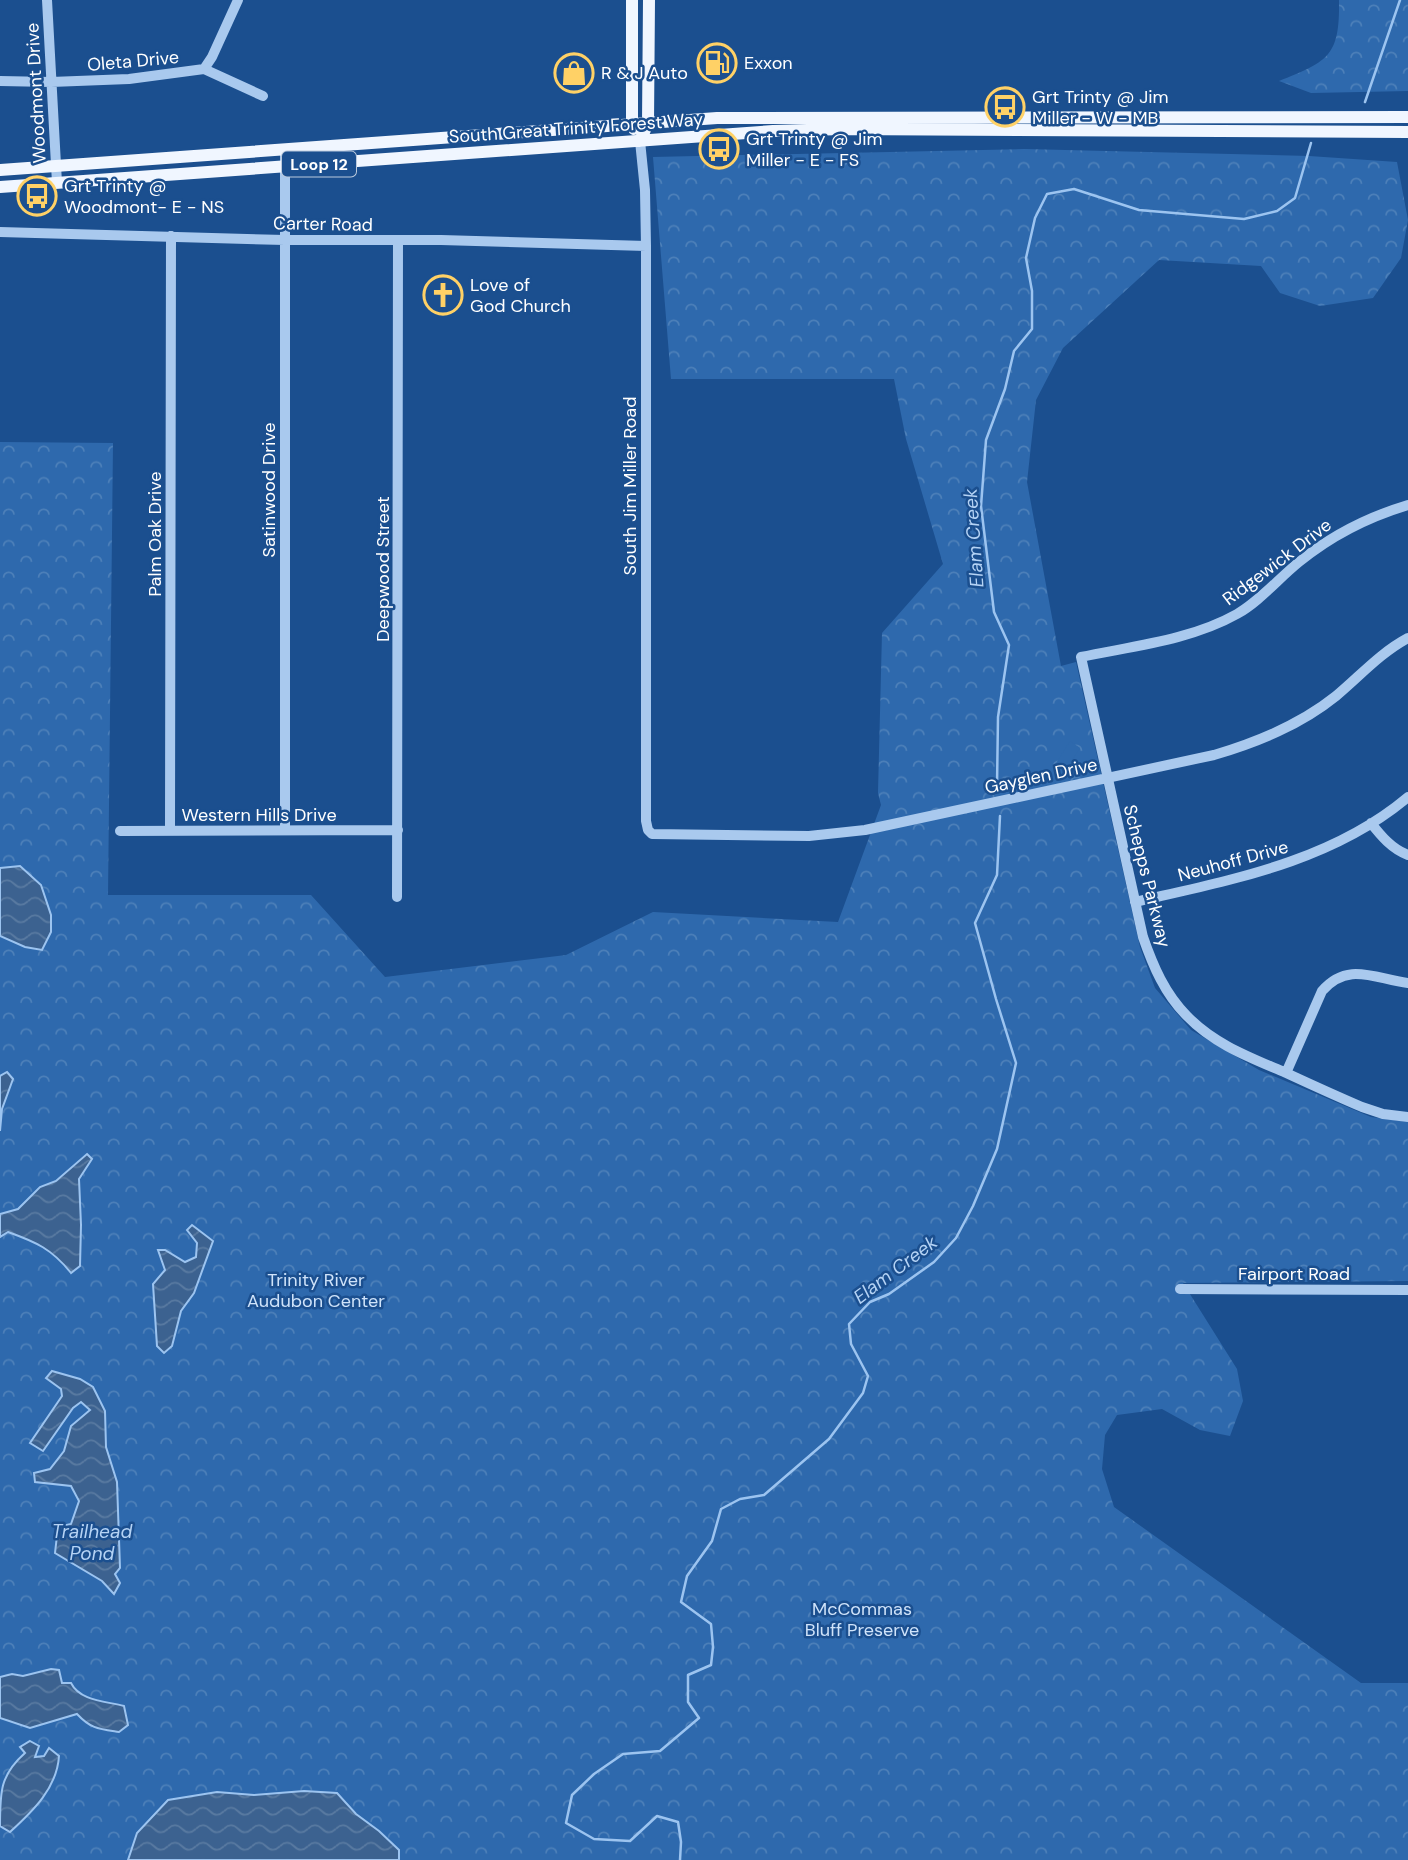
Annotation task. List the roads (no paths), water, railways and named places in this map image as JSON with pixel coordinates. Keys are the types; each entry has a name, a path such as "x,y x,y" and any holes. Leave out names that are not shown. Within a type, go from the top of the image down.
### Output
{"main road":[{"path":"632,0 632,124 640,141"},
{"path":"640,141 648,123 649,0"},
{"name":"South Great Trinity Forest Way","path":"0,170 632,124 784,116 1408,117"},
{"name":"South Great Trinity Forest Way","path":"0,187 748,132 842,129 1408,132"}],"street":[{"name":"Woodmont Drive","path":"47,0 57,183"},
{"path":"204,69 238,0"},
{"name":"Oleta Drive","path":"0,81 129,79 204,69 263,96"},
{"name":"South Jim Miller Road","path":"640,141 645,190 646,246 648,830"},
{"name":"Satinwood Drive","path":"285,150 285,830"},
{"name":"Carter Road","path":"0,232 646,246"},
{"name":"Palm Oak Drive","path":"170,831 171,236"},
{"name":"Deepwood Street","path":"397,897 398,241"},
{"name":"Ridgewick Drive","path":"1081,657 1217,624 1240,613 1297,563 1350,527 1408,505"},
{"name":"Gayglen Drive","path":"648,830 652,835 659,836 832,835 1214,755 1276,734 1305,718 1335,696 1378,657 1408,638"},
{"name":"Schepps Parkway","path":"1081,657 1135,902 1152,963 1166,989 1186,1016 1212,1037 1239,1053 1362,1107 1383,1114 1408,1117"},
{"name":"Neuhoff Drive","path":"1135,902 1280,867 1324,849 1371,823 1408,797"},
{"path":"1371,823 1382,838 1401,853 1408,855"},
{"name":"Western Hills Drive","path":"120,831 398,830"},
{"path":"1286,1073 1322,991 1329,982 1345,974 1366,974 1408,983"},
{"name":"Fairport Road","path":"1180,1289 1408,1290"}],"water":[{"path":"20,866 41,885 51,915 51,932 42,950 25,947 0,936 0,868"},
{"path":"7,1072 13,1079 2,1109 0,1131 0,1076"},
{"path":"87,1154 92,1159 79,1179 80,1266 71,1273 50,1252 35,1243 8,1232 0,1237 0,1214 18,1209 40,1187 56,1181"},
{"path":"192,1225 213,1241 194,1293 181,1311 172,1346 164,1353 157,1346 153,1284 165,1270 158,1250 165,1250 185,1262 196,1257 197,1243 187,1230"},
{"name":"Trailhead Pond","path":"52,1371 80,1379 93,1387 105,1411 106,1447 117,1482 120,1568 115,1574 120,1583 114,1594 102,1581 55,1553 58,1527 71,1524 79,1501 71,1486 35,1482 34,1473 50,1469 64,1451 71,1426 90,1410 81,1402 73,1408 43,1451 30,1443 62,1396 61,1389 46,1378"},
{"path":"51,1669 59,1670 62,1683 71,1683 87,1697 124,1706 128,1725 119,1732 101,1729 87,1723 77,1714 30,1728 0,1718 0,1677 12,1674 23,1676"},
{"path":"30,1741 39,1746 35,1757 44,1756 49,1748 59,1756 57,1768 49,1789 10,1832 0,1826 3,1785 11,1769 25,1753 20,1747"},
{"path":"304,1791 337,1793 356,1814 399,1850 399,1860 128,1860 137,1833 168,1800 217,1792 254,1795"}],"waterway":[{"name":"Elam Creek","path":"1365,102 1400,0"},
{"name":"Elam Creek","path":"997,786 998,717 1009,645 994,612 981,506 986,440 1005,389 1014,351 1032,329 1032,291 1026,258 1035,218 1047,194 1074,189 1139,210 1244,219 1277,211 1295,198 1311,143"},
{"name":"Elam Creek","path":"680,1860 678,1822 657,1816 630,1841 594,1839 566,1823 572,1795 594,1774 623,1754 660,1751 699,1718 688,1702 688,1675 711,1665 711,1624 681,1602 687,1576 712,1541 721,1509 740,1499 764,1495 829,1439 863,1393 868,1376 851,1344 849,1324 870,1302 889,1294 934,1262 956,1238 973,1206 997,1149 1016,1063 975,923 997,875 1000,816"}],"place":[{"name":"Exxon","path":"717,63"},
{"name":"R & J Auto","path":"574,73"},
{"name":"Grt Trinty @ Jim Miller - W - MB","path":"1005,107"},
{"name":"Grt Trinty @ Jim Miller - E - FS","path":"719,149"},
{"name":"Grt Trinty @ Woodmont- E - NS","path":"37,196"},
{"name":"Love of God Church","path":"443,295"}],"park label":[{"name":"Trinity River Audubon Center","path":"316,1290"},
{"name":"McCommas Bluff Preserve","path":"862,1619"}]}
